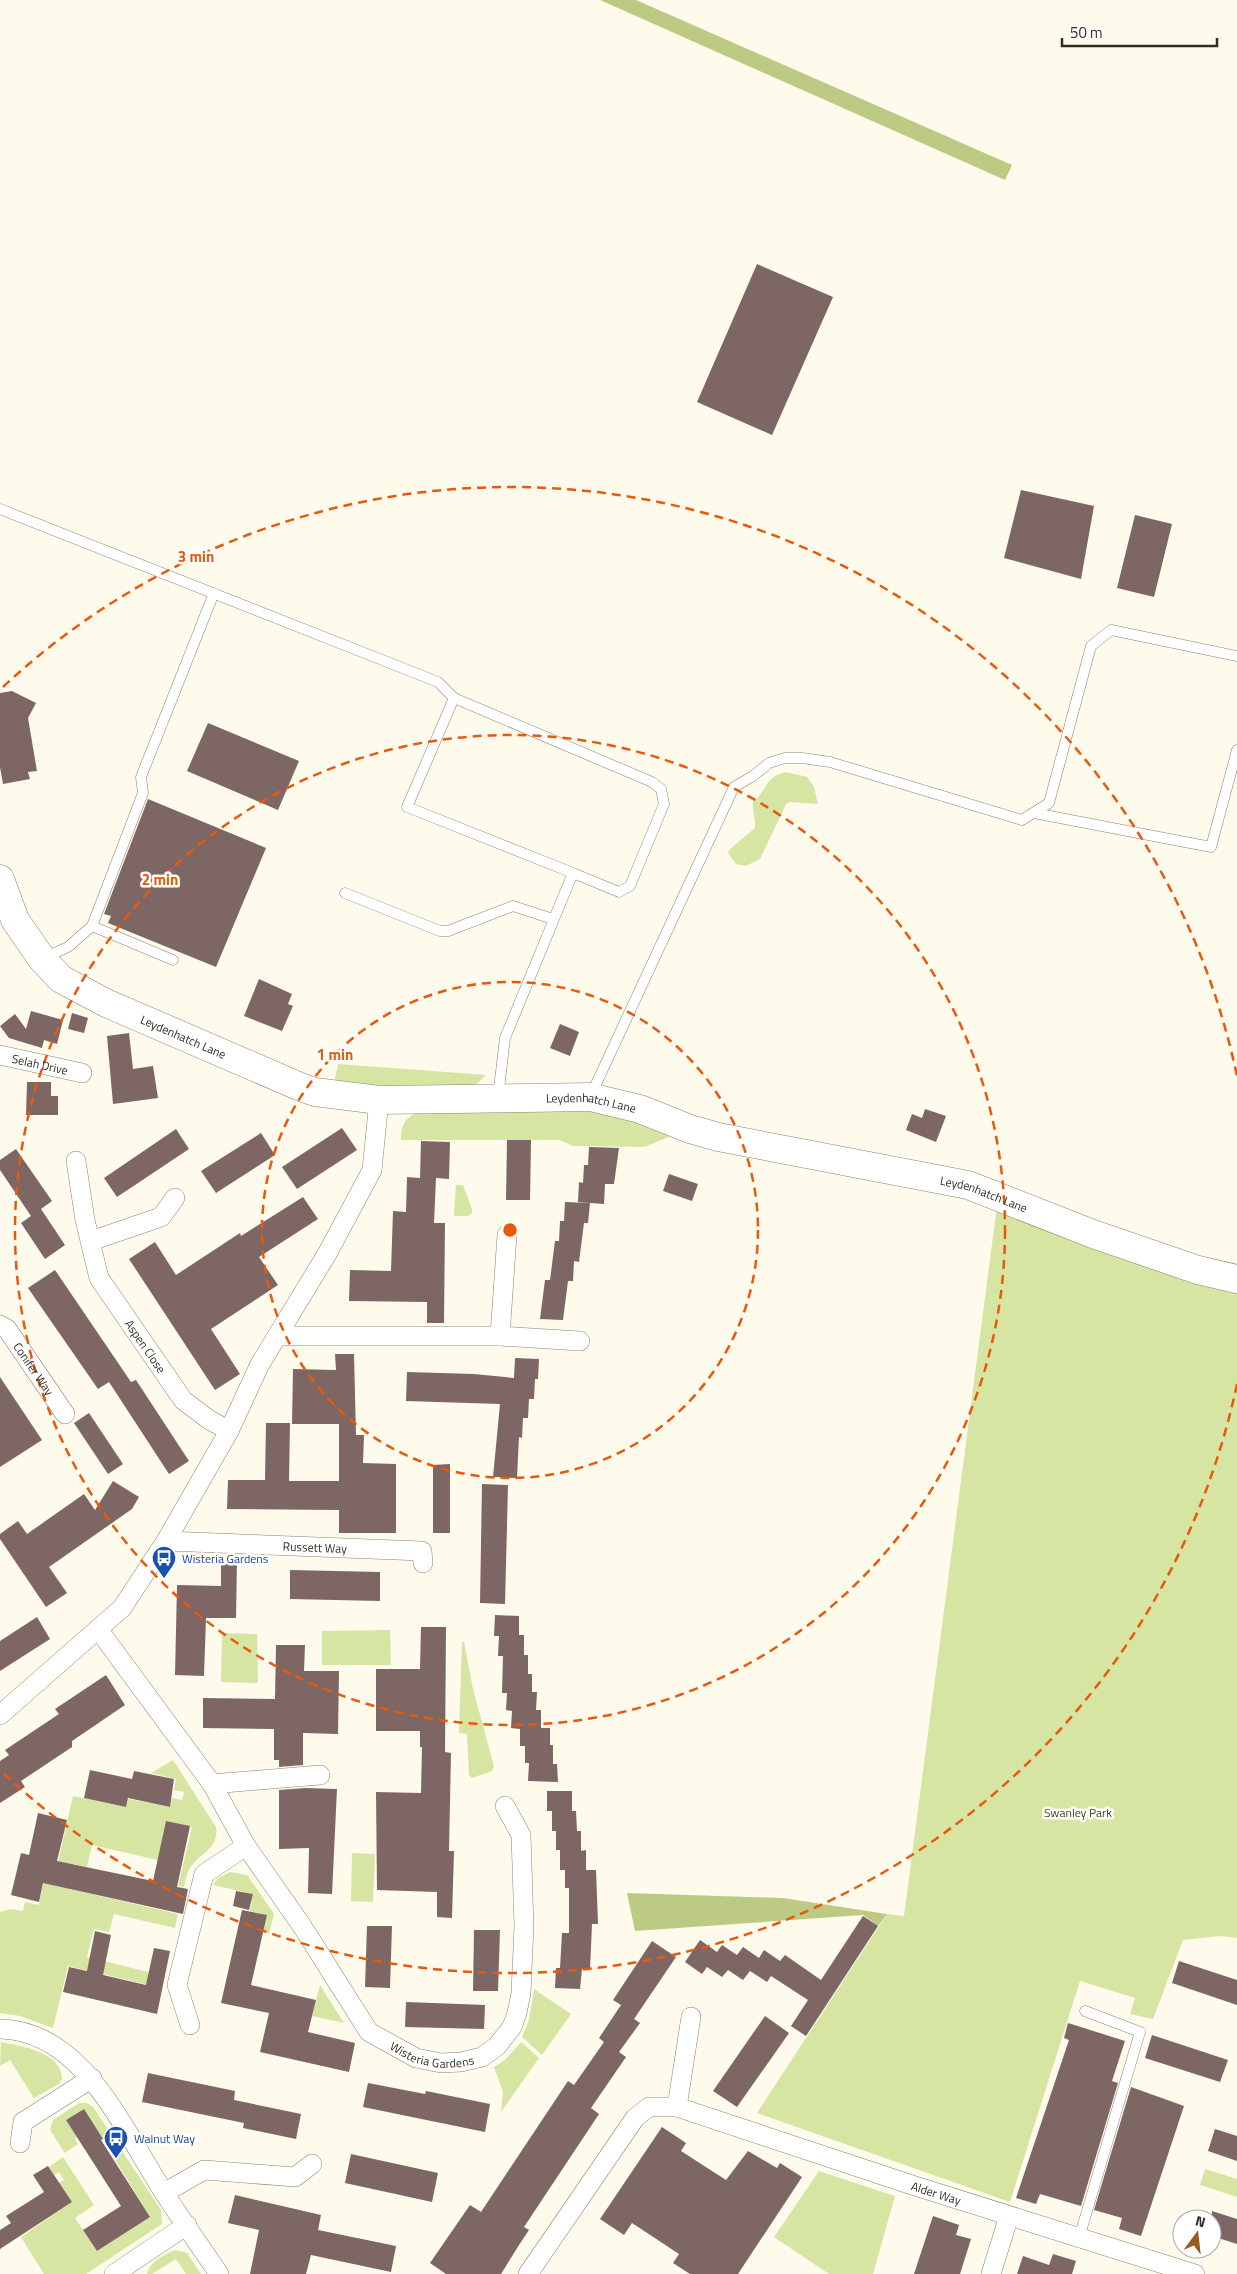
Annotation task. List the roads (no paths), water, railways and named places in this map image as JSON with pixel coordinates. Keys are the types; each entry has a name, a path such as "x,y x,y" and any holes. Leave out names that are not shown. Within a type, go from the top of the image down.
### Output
{"street":[{"name":"Leydenhatch Lane","path":"0,879 15,920 42,959 61,979 106,1003 315,1092 380,1100 590,1097 640,1109 682,1126 718,1137 968,1185 1093,1234 1198,1270 1237,1279"},
{"name":"Selah Drive","path":"0,1055 82,1073"},
{"path":"0,1715 122,1608 166,1541 229,1431 260,1364 327,1254 372,1170 380,1100"},
{"name":"Aspen Close","path":"76,1161 85,1220 99,1278 150,1355 183,1400 208,1419 229,1431"},
{"path":"91,1241 161,1217 175,1198"},
{"path":"500,1336 507,1236"},
{"name":"Conifer Way","path":"0,1325 7,1329 65,1414"},
{"path":"277,1336 500,1336 580,1341"},
{"name":"Russett Way","path":"166,1541 422,1551 423,1563"},
{"name":"Wisteria Gardens","path":"98,1629 212,1784 246,1846 302,1926 369,2032 416,2058 441,2063 461,2062 482,2056 497,2046 512,2027 517,2013 521,1993 524,1926 520,1835 505,1806"},
{"path":"212,1784 320,1775"},
{"path":"190,2025 178,1985 204,1874 246,1846"},
{"path":"677,2107 691,2017"},
{"path":"0,2029 18,2031 43,2039 55,2046 92,2078 164,2193 220,2274"},
{"path":"20,2143 23,2122 92,2078"},
{"name":"Alder Way","path":"528,2274 635,2118 649,2107 677,2107 1009,2216 1195,2274"},
{"path":"164,2193 204,2170 295,2177 312,2164"},
{"path":"991,2274 1009,2216"},
{"path":"114,2274 187,2225"}],"lane":[{"path":"0,509 438,682 454,698 652,782 661,789 664,804 630,886 619,892 407,807 454,698"},
{"path":"42,959 68,947 92,926 143,793 141,777 214,593"},
{"path":"590,1097 596,1080 734,787 753,776 769,763 785,758 830,762 1022,820 1050,803 1091,646 1111,630 1237,656"},
{"path":"1034,813 1211,847 1237,750"},
{"path":"498,1098 505,1038 573,873"},
{"path":"345,893 440,931 448,930 513,906 553,919"},
{"path":"92,926 173,960"},
{"path":"1079,2238 1140,2032 1085,2011"}],"place":[{"name":"Wisteria Gardens","path":"164,1579"},
{"name":"Walnut Way","path":"116,2159"}],"park label":[{"name":"Swanley Park","path":"1078,1812"}]}
